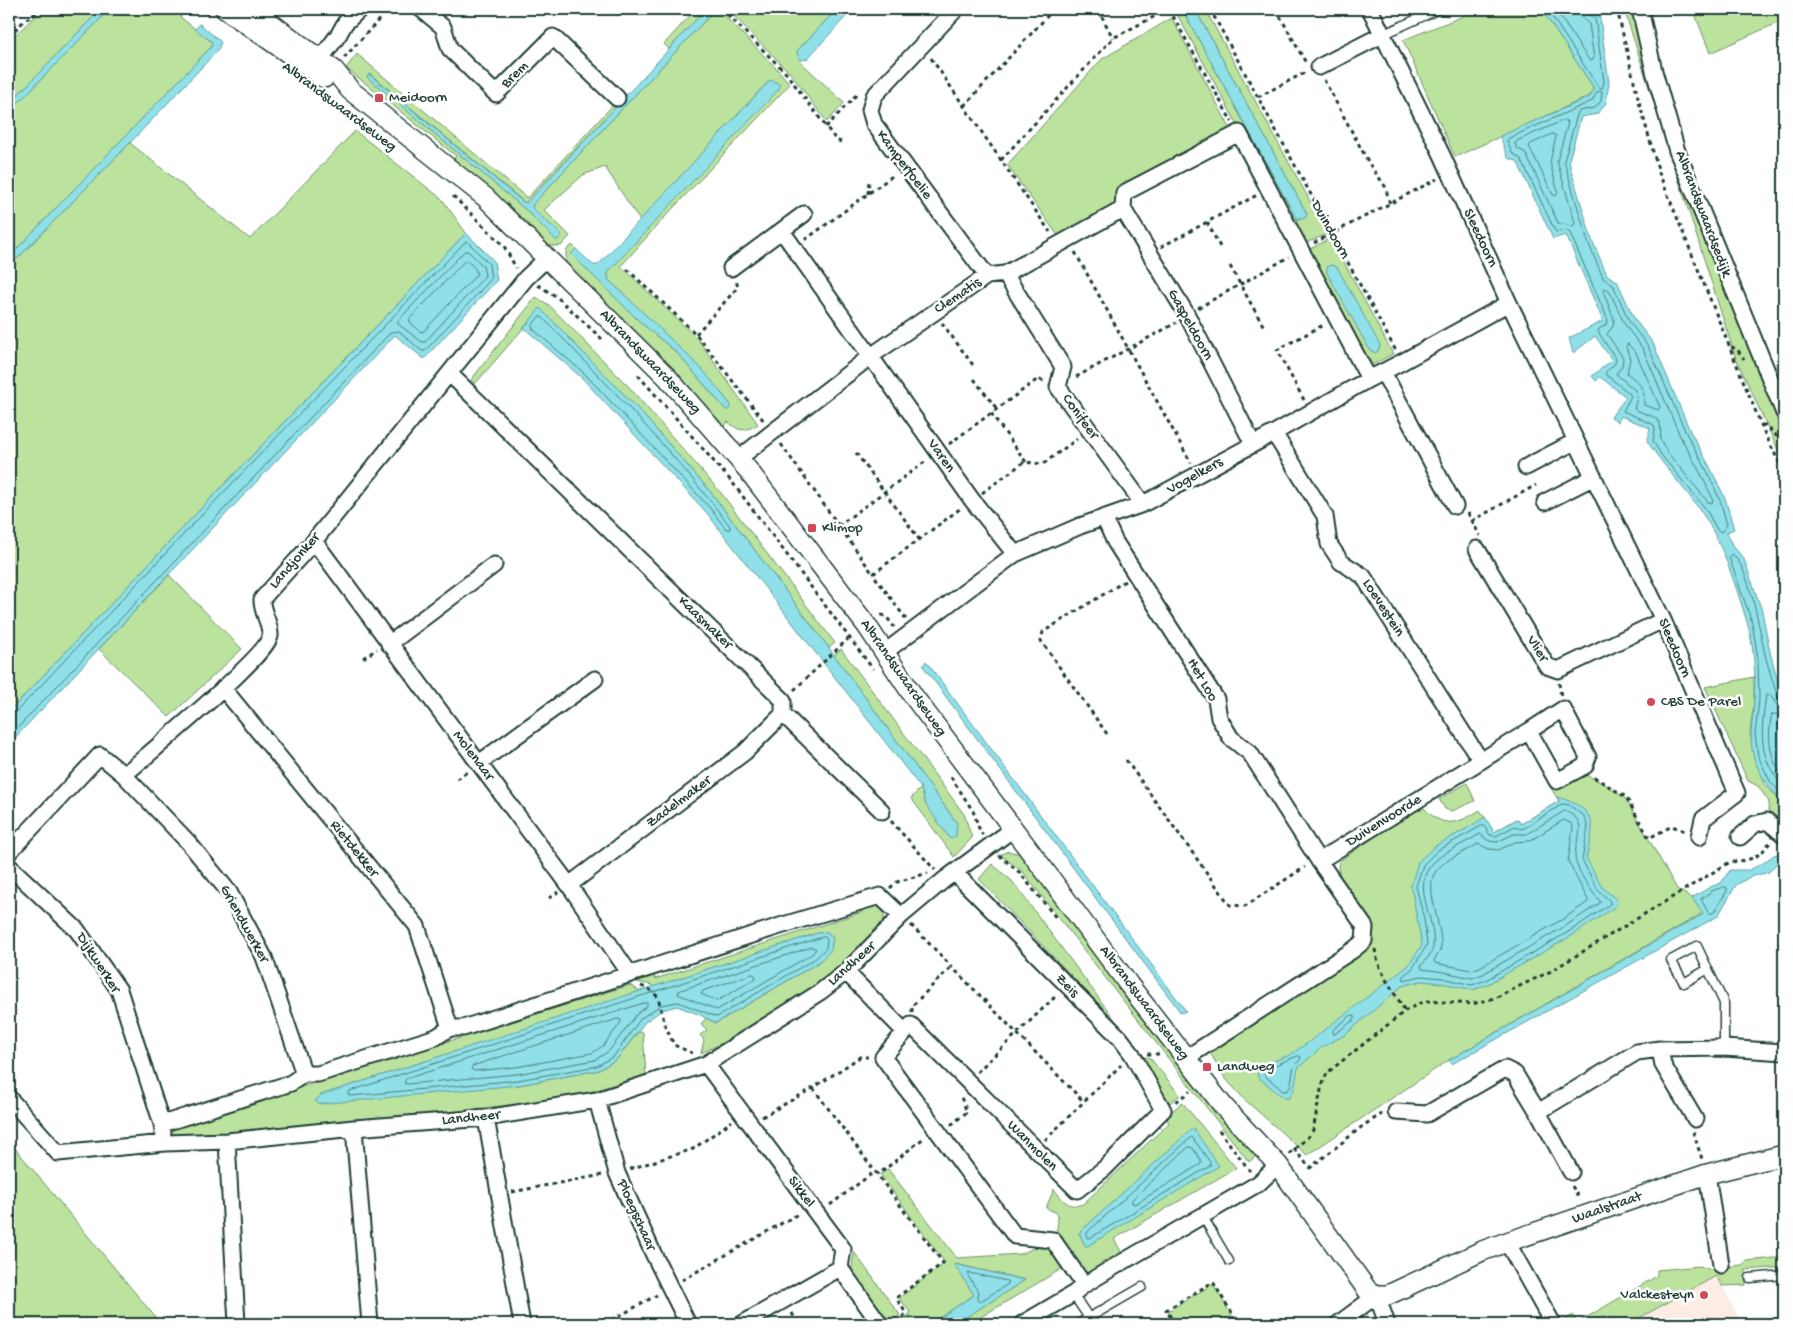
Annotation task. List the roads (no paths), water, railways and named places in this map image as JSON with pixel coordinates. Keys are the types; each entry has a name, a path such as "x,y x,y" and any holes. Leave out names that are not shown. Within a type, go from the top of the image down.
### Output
{"street":[{"name":"Albrandswaardseweg","path":"252,9 322,73"},
{"path":"322,73 345,23 360,9"},
{"name":"Brem","path":"421,9 443,27 450,49 496,94 553,37 617,98"},
{"name":"Kamperfoelie","path":"956,9 874,96 870,110 874,124 987,276"},
{"name":"Sleedoorn","path":"1370,9 1663,620 1737,793 1703,819 1699,838"},
{"name":"Albrandswaardsedijk","path":"1640,9 1654,71 1677,151 1784,413"},
{"name":"Albrandswaardseweg","path":"220,14 350,90 485,197 667,377 738,459 860,617 914,697 1129,985 1224,1107 1285,1159 1368,1291 1377,1296 1387,1324"},
{"path":"1315,68 1382,36"},
{"path":"1123,209 1124,193 1239,133 1369,379"},
{"name":"Clematis","path":"738,459 871,356 987,276 1005,274 1123,209"},
{"name":"Gaspeldoorn","path":"1123,209 1187,315 1253,444"},
{"path":"731,268 804,214"},
{"name":"Varen","path":"782,231 972,500 1016,554"},
{"name":"Landjonker","path":"124,775 223,688 264,649 270,637 268,624 261,606 262,600 314,541 526,278 547,258"},
{"name":"Conifeer","path":"1005,274 1063,366 1058,387 1143,504"},
{"name":"Vogelkers","path":"884,652 1016,554 1080,526 1143,504 1510,303"},
{"path":"1383,372 1455,506"},
{"name":"Kaasmaker","path":"450,374 783,707 882,811"},
{"name":"Loevestein","path":"1274,433 1325,516 1329,544 1341,562 1363,576 1481,761"},
{"path":"1526,467 1576,441"},
{"path":"1546,502 1594,477"},
{"name":"Het Loo","path":"1104,518 1115,542 1216,698 1219,718 1231,738 1250,753 1319,861"},
{"name":"Molenaar","path":"314,541 569,885 630,974"},
{"name":"Vlier","path":"1477,549 1546,666 1558,670 1663,620"},
{"path":"389,644 494,564"},
{"path":"479,763 595,678"},
{"name":"Rietdekker","path":"223,688 417,926 450,1028"},
{"name":"Zadelmaker","path":"569,885 745,752 783,707"},
{"name":"Duivenvoorde","path":"1319,861 1563,709 1588,757 1585,766 1557,781 1529,731"},
{"path":"9,852 100,755 124,775"},
{"name":"Griendwerker","path":"124,775 188,842 229,892 264,957 304,1074"},
{"path":"1740,837 1755,824 1767,821 1782,833"},
{"name":"Landheer","path":"9,1098 58,1153 164,1143 227,1141 354,1128 486,1118 597,1100 706,1064 820,992 846,972 945,874 1014,829"},
{"path":"1186,1058 1364,941 1365,926 1319,861"},
{"name":"Dijkwerker","path":"9,866 77,930 119,990 162,1124 164,1143"},
{"name":"Zeis","path":"945,874 1120,1038 1132,1054 1163,1110"},
{"path":"162,1124 292,1082 304,1074 318,1074 436,1037 450,1028 463,1028 780,926 880,896 901,916"},
{"name":"Wanmolen","path":"846,972 967,1081 1077,1190 1105,1168 1163,1110"},
{"path":"908,1029 882,1057 1014,1236 1052,1240 1078,1290"},
{"path":"1538,1112 1637,1052 1660,1049 1724,1048 1784,1052"},
{"path":"1660,1049 1662,1065 1694,1119"},
{"name":"Sikkel","path":"706,1064 843,1248 840,1268"},
{"path":"1396,1112 1427,1114 1505,1069 1515,1074 1571,1172"},
{"name":"Ploegschaar","path":"597,1100 617,1173 688,1324"},
{"path":"486,1118 522,1324"},
{"path":"354,1128 370,1324"},
{"path":"227,1141 237,1324"},
{"name":"Waalstraat","path":"1377,1296 1388,1295 1482,1251 1507,1242 1707,1174 1784,1155"},
{"path":"1022,1324 1259,1183 1285,1159"},
{"path":"1707,1174 1721,1264"},
{"path":"1507,1242 1553,1324"},
{"path":"742,1324 840,1268 880,1324"},
{"path":"1338,1324 1377,1296"}],"lane":[{"path":"1382,36 1439,9"},
{"path":"1708,969 1684,983 1671,960 1697,946 1708,969 1724,1003 1724,1048"},
{"path":"1203,1216 1229,1261"},
{"path":"1750,1278 1784,1276"},
{"path":"1078,1324 1142,1287"},
{"path":"1078,1290 1089,1318"}],"water":[{"path":"101,9 110,9 9,112 9,104"},
{"path":"837,9 853,9 807,59 801,60 797,51"},
{"path":"1182,9 1195,9 1307,214 1303,219 1296,218"},
{"path":"1541,9 1586,9 1592,12 1599,11 1609,83 1606,103 1597,114 1581,117 1569,160 1571,170 1592,240 1607,275 1617,281 1635,320 1653,343 1690,431 1725,498 1734,529 1727,532 1732,545 1744,559 1762,611 1770,652 1784,703 1784,805 1763,777 1752,751 1751,736 1755,691 1753,651 1747,622 1722,549 1700,510 1647,441 1650,428 1621,416 1618,422 1611,417 1626,397 1600,377 1596,381 1592,376 1612,360 1595,336 1573,353 1569,338 1603,321 1566,235 1553,239 1517,161 1508,158 1500,136 1590,97 1594,88"},
{"path":"705,10 710,15 533,204 532,208 562,235 557,241 526,210 367,77 369,74 523,202 527,203"},
{"path":"200,24 221,42 218,50 9,267 9,257 211,47 212,42 195,29"},
{"path":"770,80 778,83 779,89 608,272 608,279 703,370 731,405 730,410 726,410 677,353 640,322 571,254 576,249 593,265 598,265"},
{"path":"466,233 494,261 497,280 424,359 395,335 9,744 9,712"},
{"path":"1331,265 1337,267 1380,345 1375,353 1369,349 1327,273 1327,267"},
{"path":"540,308 638,409 709,490 829,648 957,823 956,836 950,839 926,805 921,788 706,512 582,378 524,328"},
{"path":"926,661 1186,1011 1181,1013 923,666"},
{"path":"1557,797 1574,803 1588,814 1592,829 1586,858 1602,887 1617,900 1616,906 1573,935 1488,984 1473,990 1442,983 1421,981 1402,986 1345,1035 1322,1047 1298,1068 1294,1089 1288,1099 1280,1095 1258,1077 1257,1067 1290,1055 1408,966 1422,945 1411,886 1418,862 1435,846 1485,817 1494,832 1517,819 1521,824 1559,801"},
{"path":"1783,850 1784,855 1769,872 1750,877 1736,885 1718,916 1452,1064 1449,1060 1703,914 1692,898 1710,887 1721,883 1730,870 1749,870"},
{"path":"827,932 833,937 831,950 819,962 716,1023 677,1006 662,1010 645,1022 617,1059 599,1070 519,1085 319,1104 315,1101 321,1095 818,933"},
{"path":"1193,1128 1219,1166 1086,1247 1079,1233"},
{"path":"954,1264 1025,1280 955,1324 930,1324 974,1295"}],"place":[{"name":"Meidoorn","path":"379,98"},
{"name":"Klimop","path":"812,528"},
{"name":"CBS De Parel","path":"1651,702"},
{"name":"Landweg","path":"1207,1067"},
{"name":"Valckesteyn","path":"1704,1295"}]}
